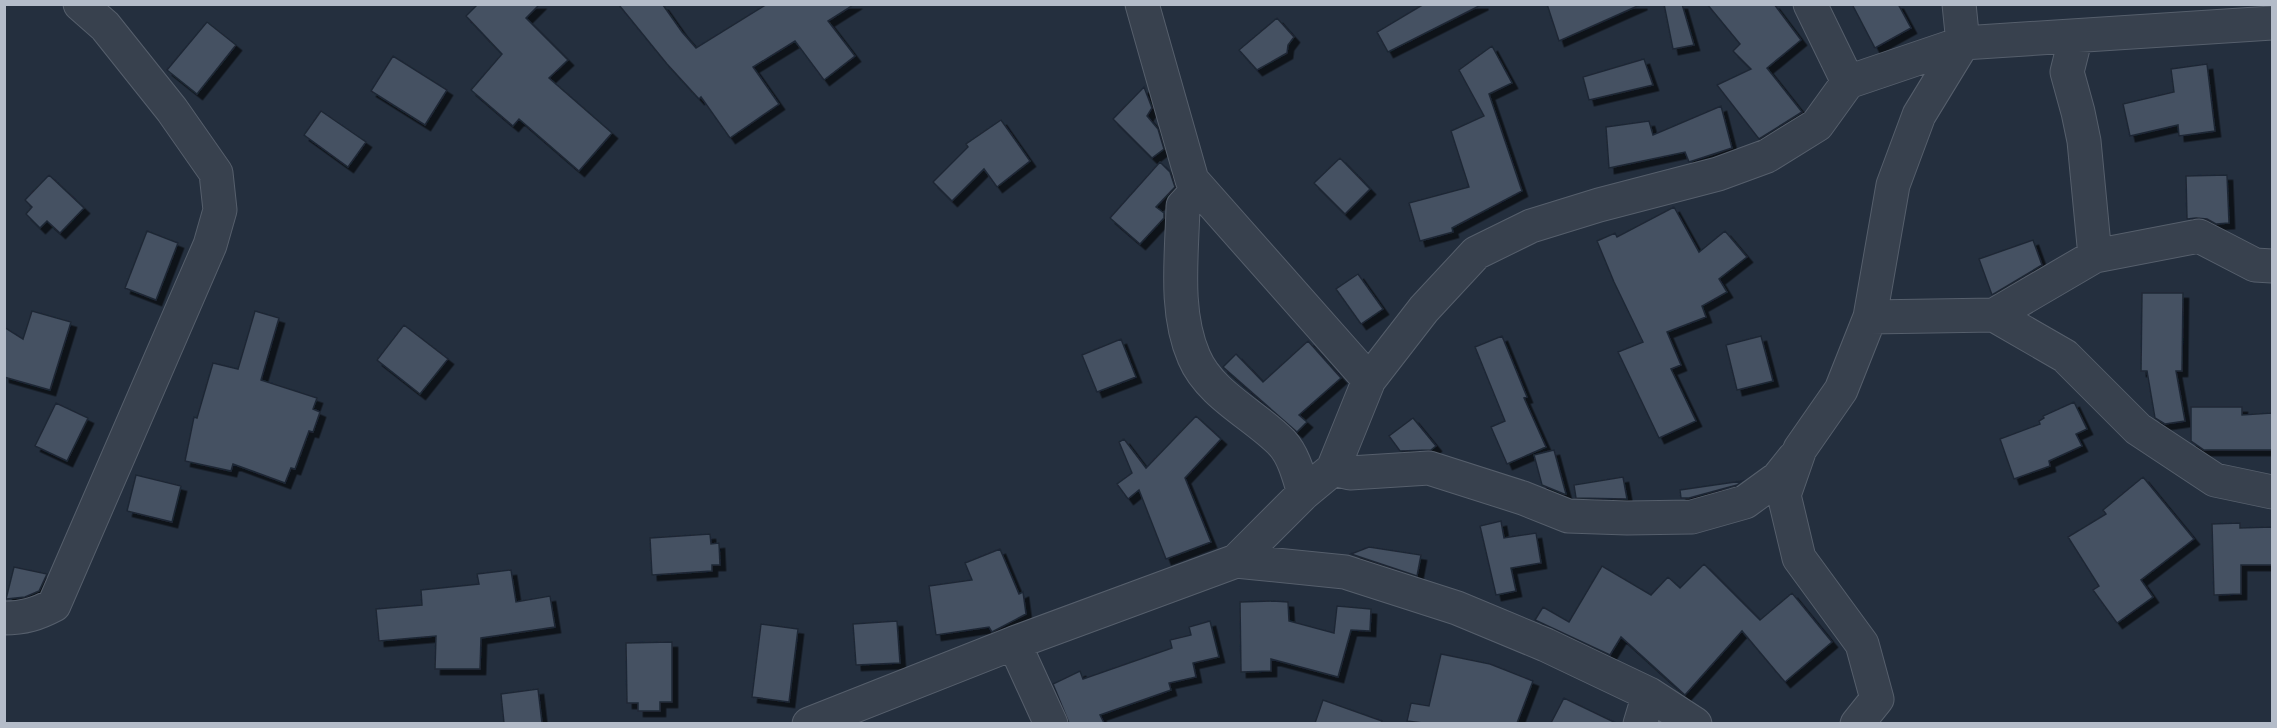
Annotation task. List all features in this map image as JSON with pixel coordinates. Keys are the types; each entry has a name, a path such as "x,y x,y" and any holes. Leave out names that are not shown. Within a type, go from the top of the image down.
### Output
{"street":[{"path":"4,618 20,618 38,614 54,605 206,256 220,210 216,173 172,110 105,26 80,4"},
{"path":"1142,4 1197,191 1183,206 1182,315 1194,357 1209,380 1284,444 1296,467 1304,493"},
{"path":"1810,4 1848,82"},
{"path":"1333,470 1350,473 1429,468 1523,498 1568,516 1628,518 1692,517 1745,502 1778,478 1841,390 1870,317 1893,185 1919,115 1963,43 1959,4"},
{"path":"809,723 1014,643 1236,561 1304,493 1333,470 1369,380 1424,309 1476,253 1531,226 1599,205 1718,174 1767,156 1817,125 1848,82 1963,43 2076,36 2263,17"},
{"path":"2076,36 2067,72 2084,141 2095,256"},
{"path":"1192,180 1369,380"},
{"path":"1870,317 1994,315 2095,256 2199,236 2254,265 2272,266"},
{"path":"1994,315 2065,356 2138,429 2215,480 2272,492"},
{"path":"1800,449 1784,495 1799,558 1862,644 1877,699 1857,723"},
{"path":"1236,561 1345,572 1457,608 1546,645 1645,709 1695,723"},
{"path":"1014,643 1051,723"}],"building":[{"path":"478,4 540,4 526,18 568,60 549,78 612,133 579,171 519,119 513,126 471,90 502,54 466,16"},
{"path":"767,4 855,4 828,21 855,56 824,80 795,41 753,67 779,104 730,138 701,97 699,99 667,64 619,5 663,5 696,48"},
{"path":"1424,4 1483,4 1388,52 1377,32"},
{"path":"1547,4 1642,4 1559,41"},
{"path":"1664,4 1682,4 1694,45 1673,49"},
{"path":"1707,4 1774,4 1801,40 1767,68 1802,112 1759,139 1717,85 1751,69 1733,51 1740,44"},
{"path":"1852,4 1898,4 1911,28 1875,48"},
{"path":"1277,18 1294,37 1288,45 1287,53 1257,70 1239,50"},
{"path":"207,22 236,45 197,94 167,70"},
{"path":"1492,46 1512,83 1489,94 1522,191 1452,228 1453,232 1420,241 1409,203 1469,187 1451,131 1484,116 1459,70"},
{"path":"393,56 447,90 425,125 371,91"},
{"path":"1644,59 1653,85 1589,100 1583,77"},
{"path":"2207,64 2215,131 2179,136 2178,125 2130,136 2123,104 2174,92 2171,69"},
{"path":"1144,87 1152,108 1147,116 1158,129 1164,149 1152,158 1113,119"},
{"path":"1721,106 1732,148 1689,162 1685,152 1609,168 1606,127 1649,121 1653,135"},
{"path":"321,111 366,142 348,167 304,135"},
{"path":"1001,120 1030,161 997,187 984,169 952,201 933,182 968,147 966,144"},
{"path":"1340,158 1370,189 1345,214 1314,183"},
{"path":"1160,162 1170,172 1175,187 1156,207 1164,213 1164,218 1140,244 1110,218"},
{"path":"49,175 84,208 60,233 47,221 40,228 26,214 32,207 25,200"},
{"path":"2227,175 2229,223 2216,224 2207,219 2187,219 2186,176"},
{"path":"1674,207 1699,252 1725,231 1747,257 1719,279 1727,292 1702,306 1706,317 1667,332 1681,365 1671,369 1696,421 1659,438 1618,352 1643,342 1597,241 1615,233 1617,237"},
{"path":"147,231 178,243 156,300 125,288"},
{"path":"2033,240 2042,265 1992,295 1979,259"},
{"path":"1358,274 1383,309 1361,324 1336,289"},
{"path":"2142,293 2183,293 2182,371 2176,371 2185,421 2165,424 2155,418 2147,371 2141,371"},
{"path":"32,311 71,322 50,390 4,377 4,327 23,339"},
{"path":"255,311 279,318 261,380 317,398 313,409 320,412 313,432 309,431 295,469 291,468 285,483 233,464 231,471 185,461 194,417 197,418 213,363 238,369"},
{"path":"404,325 448,359 420,394 377,360"},
{"path":"1502,336 1527,397 1524,398 1546,447 1507,464 1491,427 1505,421 1475,347"},
{"path":"1761,336 1773,381 1737,390 1726,345"},
{"path":"1121,339 1136,377 1097,392 1082,355"},
{"path":"1308,341 1341,378 1299,415 1307,422 1297,432 1223,367 1236,354 1263,382"},
{"path":"2074,402 2087,429 2076,434 2082,446 2049,461 2050,466 2014,479 2000,439 2040,424 2039,421 2044,418 2043,416"},
{"path":"56,403 88,418 67,461 35,446"},
{"path":"2191,407 2242,407 2242,415 2272,413 2272,450 2204,450 2191,441"},
{"path":"1196,416 1221,439 1185,478 1211,542 1166,559 1139,490 1128,499 1117,484 1132,473 1119,442 1124,439 1146,468"},
{"path":"1413,418 1436,446 1431,450 1400,451 1389,436"},
{"path":"1554,450 1566,494 1542,485 1534,455"},
{"path":"136,475 181,486 172,522 127,511"},
{"path":"1623,477 1627,499 1576,498 1574,485"},
{"path":"2143,477 2194,539 2141,580 2153,597 2117,623 2093,590 2099,586 2068,537 2106,514 2103,510"},
{"path":"1742,481 1737,485 1689,498 1681,498 1680,490"},
{"path":"1501,521 1504,538 1536,533 1541,563 1511,568 1516,591 1496,595 1480,526"},
{"path":"2240,523 2240,528 2272,527 2272,565 2241,565 2241,594 2214,595 2212,524"},
{"path":"710,534 711,544 719,543 720,565 712,565 712,571 652,575 650,538"},
{"path":"1369,547 1421,555 1417,576 1351,554"},
{"path":"1000,549 1019,594 1023,592 1026,614 992,632 989,627 936,635 929,586 972,580 965,563"},
{"path":"1704,564 1760,620 1792,593 1832,642 1785,682 1742,631 1685,695 1621,637 1610,655 1535,620 1543,607 1569,622 1602,566 1651,595 1668,577 1680,588"},
{"path":"14,567 47,574 39,591 25,597 6,599"},
{"path":"511,570 516,602 550,596 555,627 481,638 480,669 435,669 436,636 379,641 376,609 422,605 421,590 479,584 477,574"},
{"path":"1240,602 1288,602 1289,621 1334,633 1337,606 1371,609 1370,631 1351,630 1338,677 1271,659 1271,671 1241,672"},
{"path":"897,621 900,663 856,665 853,624"},
{"path":"1210,621 1219,657 1193,663 1196,677 1169,683 1171,690 1100,715 1104,723 1069,723 1053,684 1080,671 1083,679 1172,648 1170,640 1191,635 1189,627"},
{"path":"761,624 798,629 789,702 752,697"},
{"path":"672,642 672,702 660,702 660,711 638,711 638,703 627,703 626,643"},
{"path":"1441,654 1490,664 1533,681 1517,723 1407,721 1411,703 1429,706"},
{"path":"538,689 542,723 504,723 501,694"},
{"path":"1564,698 1616,723 1551,723"},
{"path":"1323,700 1382,721 1381,723 1315,723"}]}
